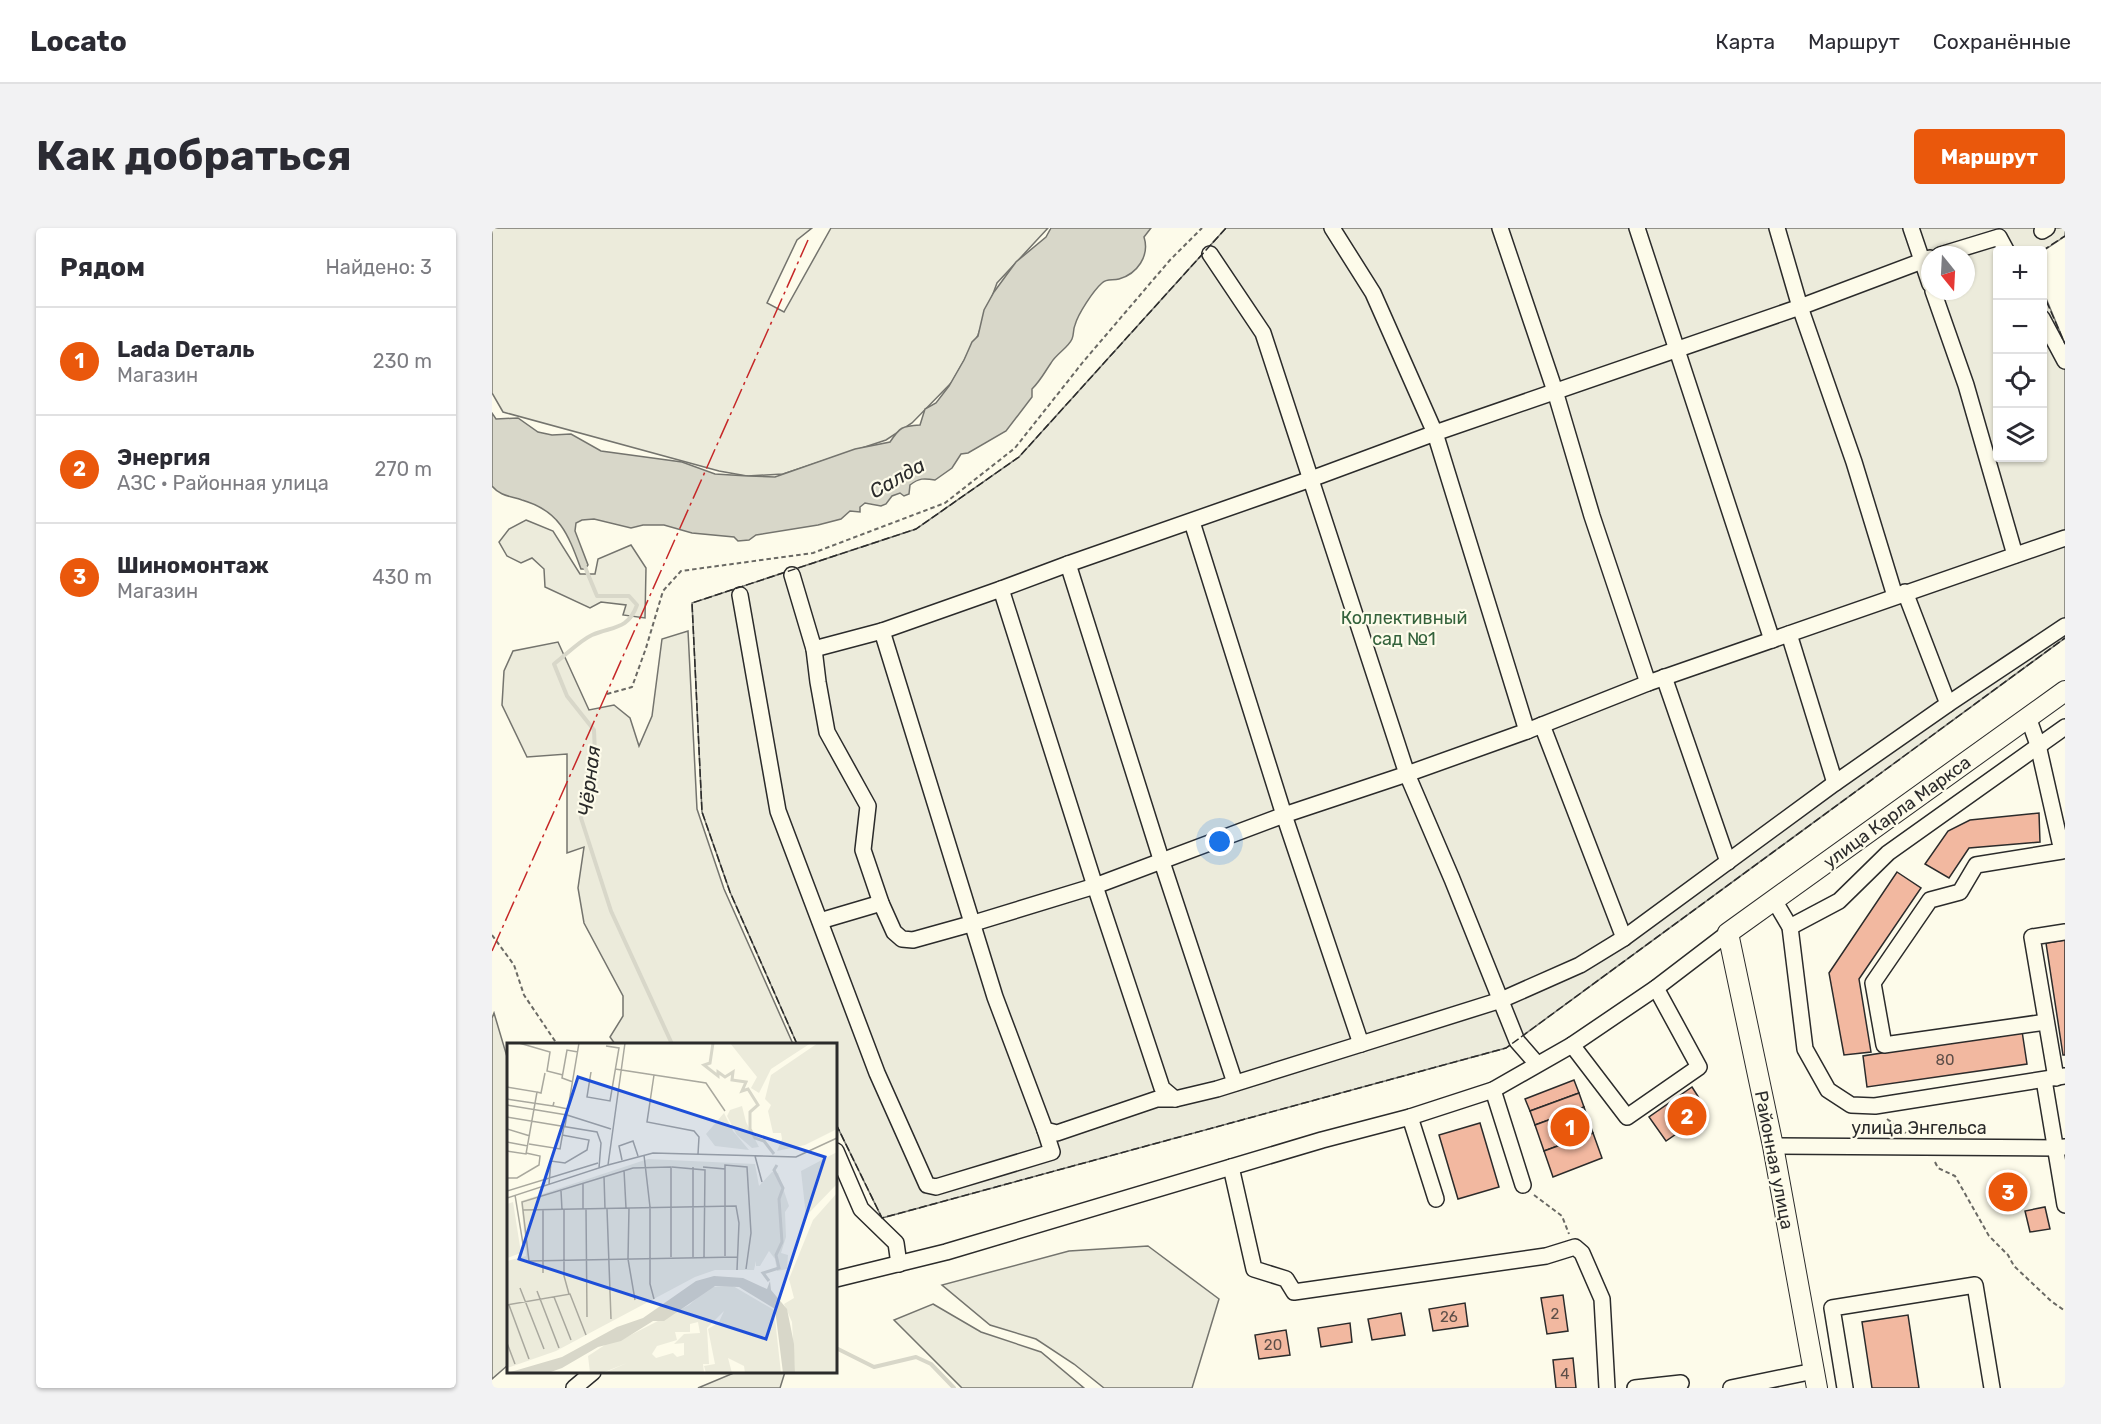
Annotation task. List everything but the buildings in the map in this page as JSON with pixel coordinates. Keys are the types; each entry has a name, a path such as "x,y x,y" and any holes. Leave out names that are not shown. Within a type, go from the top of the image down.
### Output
{"main road":[{"name":"улица Карла Маркса","path":"1728,933 2065,691"},
{"name":"Районная улица","path":"1728,933 1773,1146 1816,1380"}],"street":[{"path":"1332,228 1373,293 1434,433 1527,730"},
{"path":"1500,228 1555,391 1592,516 1648,683"},
{"path":"1637,228 1772,640"},
{"path":"1777,228 1800,307 1900,594 1948,704"},
{"path":"1911,228 1921,249"},
{"path":"1970,246 1999,237 2004,246"},
{"path":"1210,254 1263,333 1407,774 1517,1041 1538,1064"},
{"path":"814,649 882,631 1192,522 1434,433 1800,307 1921,262"},
{"path":"1936,300 1966,385 2015,555"},
{"path":"2047,326 2065,361"},
{"path":"1192,522 1284,815 1361,1044"},
{"path":"792,575 814,649 827,732 868,806 863,850 881,903 894,932 902,939 913,940 1095,886 1284,815 1407,774 1542,725 1664,677 2065,538"},
{"path":"1068,564 1161,860 1235,1083"},
{"path":"1001,589 1162,1088 1175,1099"},
{"path":"740,595 778,811 877,1073 927,1185 936,1187 1052,1152 995,997 882,631"},
{"path":"1045,1130 1057,1133 1157,1100 1175,1099 1235,1083 1501,1000 1580,965 1624,938 1835,783 1948,704 2065,626"},
{"path":"1789,634 1835,783"},
{"path":"1664,677 1728,862"},
{"path":"2028,717 2038,745 2062,851 1976,865 1960,892 1930,900 1873,983 1884,1045 2046,1022"},
{"path":"1542,725 1624,938"},
{"path":"1790,927 1839,901 1888,853 2065,727"},
{"path":"1774,900 1790,927 1805,1049 1828,1090 1851,1105 1875,1106 2055,1078"},
{"path":"820,921 881,903"},
{"path":"2065,932 2032,937 2055,1078 2065,1206"},
{"path":"837,1279 946,1252 1231,1167 1410,1117 1493,1090 1572,1045 1656,988 1728,933"},
{"path":"1572,1045 1627,1117 1699,1067 1656,988"},
{"path":"1493,1090 1523,1185"},
{"path":"1410,1117 1436,1199"},
{"name":"улица Энгельса","path":"1773,1146 2060,1148"},
{"path":"837,1153 861,1209 896,1243 899,1263"},
{"path":"1231,1167 1254,1269 1286,1279 1294,1292 1546,1256 1575,1247 1582,1253 1602,1299 1607,1388"},
{"path":"1845,1388 1832,1308 1975,1285 1992,1388"},
{"path":"574,1388 591,1373"},
{"path":"1731,1388 1816,1380"},
{"path":"1635,1388 1681,1383"}],"path":[{"path":"607,694 632,687 663,591 681,571 813,553 945,502 1015,448 1083,362 1170,260 1202,228"},
{"path":"492,935 514,965 524,995 556,1043"},
{"path":"1875,1106 1891,1124 1904,1130 1908,1137 1926,1147 1938,1168 1955,1176 1989,1236 2014,1266 2051,1302 2065,1311"},
{"path":"1523,1185 1562,1216 1575,1247"}],"green space":[{"path":"492,228 812,228 797,240 767,303 784,312 831,228 1048,228 997,283 978,335 952,382 912,423 886,440 783,474 747,476 719,471 503,412 492,393"},
{"name":"Коллективный сад №1","path":"1226,228 2065,228 2065,236 2047,248 2047,246 1993,246 1993,462 2047,462 2047,301 2065,344 2065,638 1506,1048 882,1218 837,1126 837,1043 797,1043 730,892 702,812 692,603 916,529 1019,457"},
{"path":"526,520 553,531 580,574 595,574 598,559 631,545 646,568 645,618 623,615 626,605 601,602 590,608 545,587 544,569 532,558 521,563 507,556 499,542 509,529"},
{"path":"688,631 697,809 724,889 793,1043 614,1043 610,1037 623,1016 623,996 584,923 578,888 584,847 567,853 567,754 527,757 502,705 504,671 513,651 558,642 589,710 614,705 630,718 639,746 652,716 662,639"},
{"path":"494,1013 507,1057 507,1366 492,1379 492,1018"},
{"path":"1148,1246 1219,1299 1192,1388 1104,1388 1074,1364 1036,1339 990,1325 942,1285 1069,1251"},
{"path":"933,1304 981,1332 1041,1352 1084,1388 962,1388 894,1320"},
{"path":"734,1373 785,1373 780,1388 698,1388"}],"water":[{"name":"Салда","path":"1051,228 1151,228 1144,237 1145,251 1136,269 1125,277 1104,281 1094,291 1079,315 1070,342 1053,360 1032,389 1032,397 1006,431 968,453 961,454 952,468 935,480 922,479 913,483 910,485 909,494 904,496 900,493 892,496 886,504 881,506 865,503 860,507 860,512 850,511 841,519 756,535 749,540 738,541 734,537 692,533 664,525 643,525 631,528 594,519 582,520 576,523 575,531 588,565 585,569 581,569 567,535 554,517 535,505 502,494 492,486 492,413 496,419 518,418 538,432 552,435 571,434 601,451 682,462 715,474 775,477 855,449 890,442 902,428 920,425 925,409 936,403 949,386 972,342 978,336 984,310 994,292 1016,262 1046,237"}],"waterway":[{"name":"Чёрная","path":"585,567 597,596 629,596 637,605 624,623 587,638 554,664 567,696 594,730 595,754 581,818 611,911 672,1043"},
{"name":"Чёрная","path":"837,1348 874,1367 916,1357 931,1364 954,1388"}],"fence":[{"path":"797,1043 730,892 702,812 692,603 916,529 1019,457 1226,228"},
{"path":"2047,248 2065,236"},
{"path":"2046,300 2065,344"},
{"path":"837,1126 882,1218 1506,1048 2065,638"}],"power":[{"path":"492,951 808,240"}],"place":[{"name":"Энергия","path":"1687,1116"},
{"name":"Lada Dеталь","path":"1570,1127"},
{"name":"Шиномонтаж","path":"2008,1192"}]}
